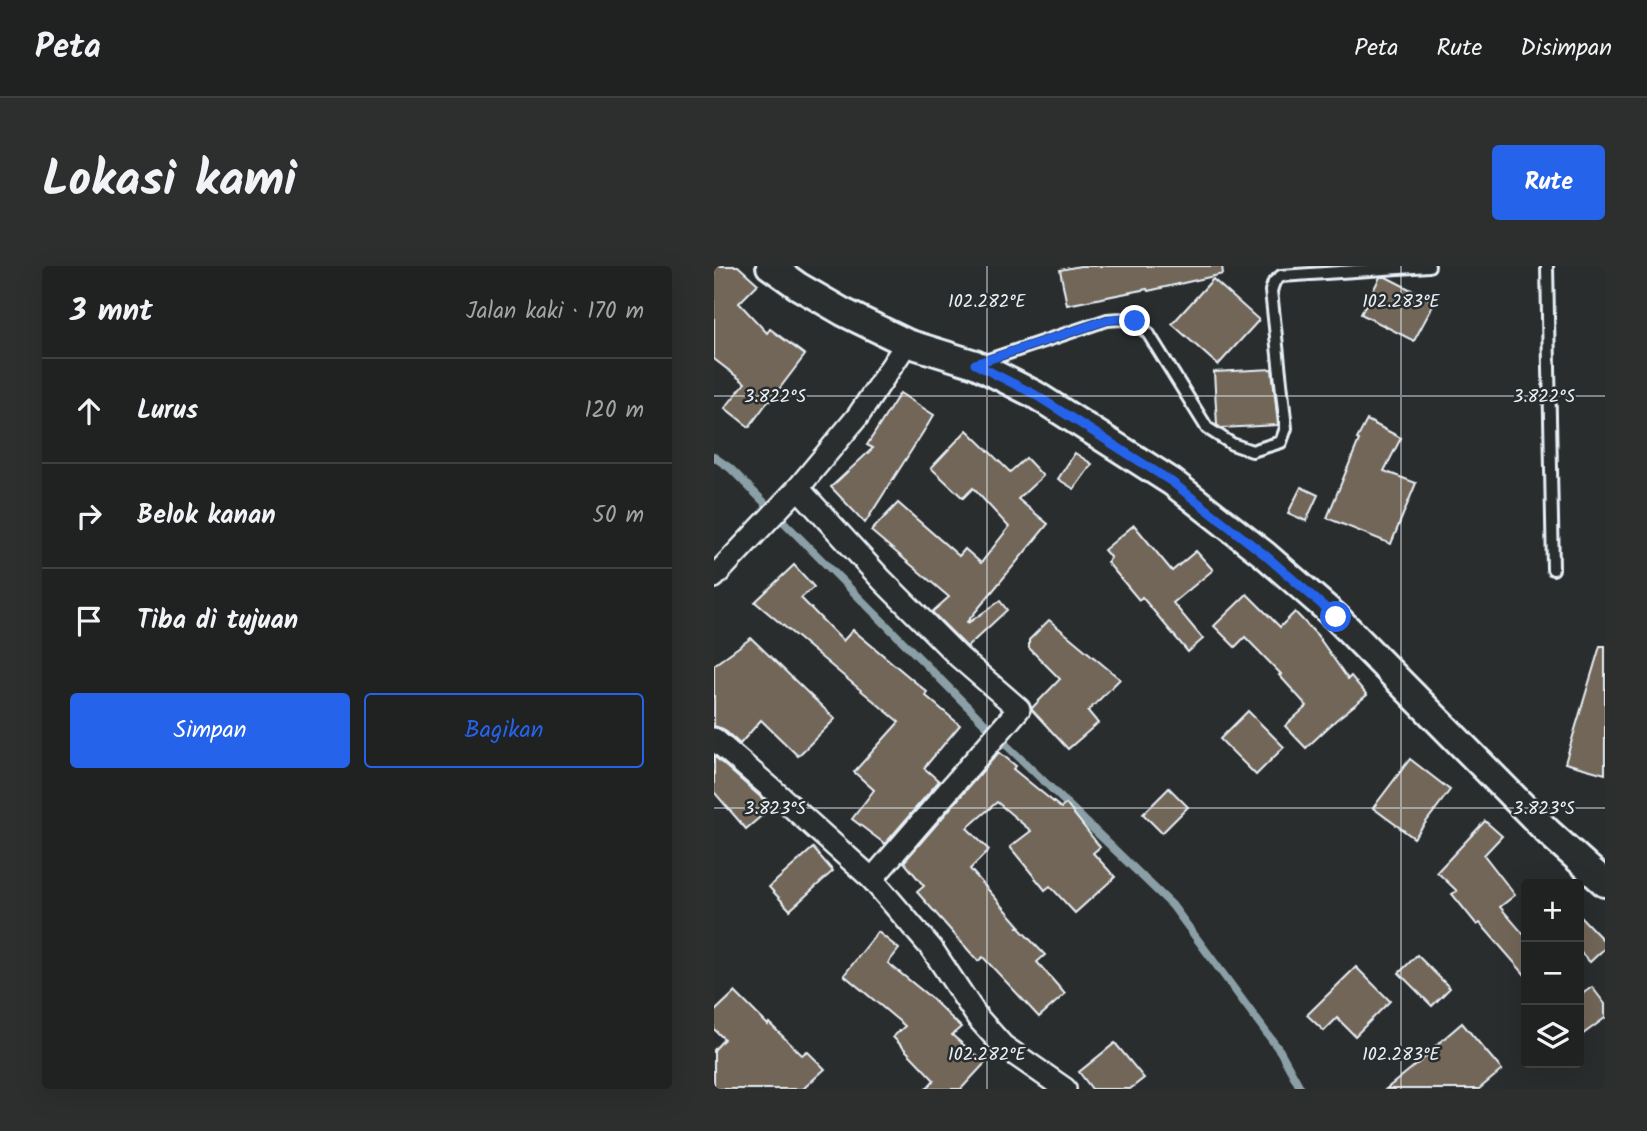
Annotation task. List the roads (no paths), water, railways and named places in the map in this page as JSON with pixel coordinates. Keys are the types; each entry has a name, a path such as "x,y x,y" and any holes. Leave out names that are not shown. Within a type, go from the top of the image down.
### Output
{"street":[{"path":"770,266 843,312 907,342 975,364 1034,394 1172,482 1265,555 1336,617 1548,832 1605,883"},
{"path":"714,577 794,492 858,416 907,342"},
{"path":"794,492 959,657 1019,709 872,879"},
{"path":"714,739 872,879 932,949 978,1018 1003,1046 1055,1087"}],"lane":[{"path":"975,364 1107,320 1125,318 1135,321 1148,333 1207,428 1232,444 1252,451 1281,442 1286,428 1271,291 1274,282 1281,276 1429,266"},
{"path":"1547,266 1553,569"}],"waterway":[{"path":"714,457 730,468 996,735 1172,905 1280,1051 1301,1089"}]}
